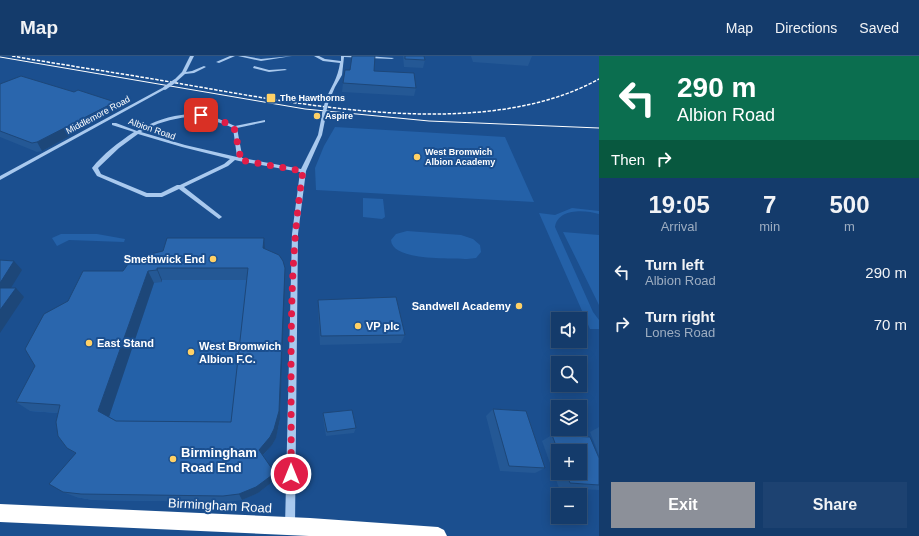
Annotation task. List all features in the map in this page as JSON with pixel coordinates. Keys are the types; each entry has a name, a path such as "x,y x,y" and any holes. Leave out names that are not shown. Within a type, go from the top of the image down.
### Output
{"highway":[{"name":"Birmingham Road","path":"0,513 290,526 438,536"}],"street":[{"name":"Middlemore Road","path":"0,178 165,88 184,73 192,56"},
{"path":"218,62 233,56"},
{"path":"240,56 261,60 290,56"},
{"path":"316,56 324,60 341,64"},
{"path":"290,526 293,272 298,206 303,171 320,135 327,101 340,75 343,56 392,58"},
{"path":"248,70 254,67 261,60"},
{"path":"184,73 193,72 204,67"},
{"path":"254,67 269,72 284,69 289,72"},
{"path":"234,127 240,155 236,160 162,195 146,196 99,175 95,171 97,164 135,132 160,120 188,115 211,117 234,127 263,121"},
{"name":"Albion Road","path":"114,124 172,144 236,160 303,171"},
{"path":"179,186 218,217"}],"shaded area":[{"name":"West Bromwich Albion Academy","path":"335,127 505,137 534,202 316,190 315,168 324,146"},
{"path":"363,198 383,199 385,217 382,219 363,217"},
{"path":"572,208 599,211 599,214 580,211 567,213 561,216 555,227 593,312 599,320 599,329 590,329 587,322 587,312 583,312 539,213 555,215"},
{"path":"407,231 461,235 473,239 480,245 481,252 476,258 467,259 436,258 411,255 401,252 394,247 391,240 396,234"},
{"path":"563,232 599,235 599,305"},
{"path":"61,234 97,234 125,239 124,242 69,240 57,246 52,238"},
{"path":"284,273 280,419 274,440 269,449 261,457 276,479 253,494 241,499 227,502 93,500 76,497 87,461 72,414 30,411 135,276"}],"building":[{"path":"352,56 375,56 374,71 414,73 416,88 343,83 345,70 350,70"},
{"path":"405,56 424,56 425,60 405,59"},
{"path":"21,76 74,92 78,90 115,102 37,142 32,143 0,131 0,84"},
{"path":"167,238 264,238 263,248 279,255 283,261 285,268 279,411 270,437 259,450 275,473 256,487 239,494 223,496 81,494 63,492 49,484 76,453 67,448 58,436 56,422 60,405 16,402 35,366 25,349 44,314 68,301 83,271 123,271 128,264 138,257 163,251","holes":["157,268 248,268 231,422 116,421 98,411 148,271 157,270"]},
{"path":"0,260 14,261 0,283"},
{"path":"0,288 16,288 0,310"},
{"name":"VP plc","path":"396,297 405,335 321,336 318,300"},
{"path":"493,409 526,411 545,468 509,466"},
{"path":"352,410 356,428 327,432 323,413"},
{"path":"552,436 590,437 599,458 599,485 570,483 569,480 587,480 587,444 555,444"}],"tram line":[{"path":"0,57 305,109 429,121 599,128"}],"railway":[{"path":"12,56 283,101 394,113 449,114 503,109 553,98 599,79"}],"place":[{"name":"The Hawthorns","path":"271,98"},
{"name":"Aspire","path":"317,116"},
{"name":"West Bromwich Albion Academy","path":"417,157"},
{"name":"Smethwick End","path":"213,259"},
{"name":"Sandwell Academy","path":"519,306"},
{"name":"VP plc","path":"358,326"},
{"name":"East Stand","path":"89,343"},
{"name":"West Bromwich Albion F.C.","path":"191,352"},
{"name":"Birmingham Road End","path":"173,459"}],"route":[{"path":"201,115 222,121 234,127 240,155 239,160 303,171 295,234 293,272 291,474"}]}
